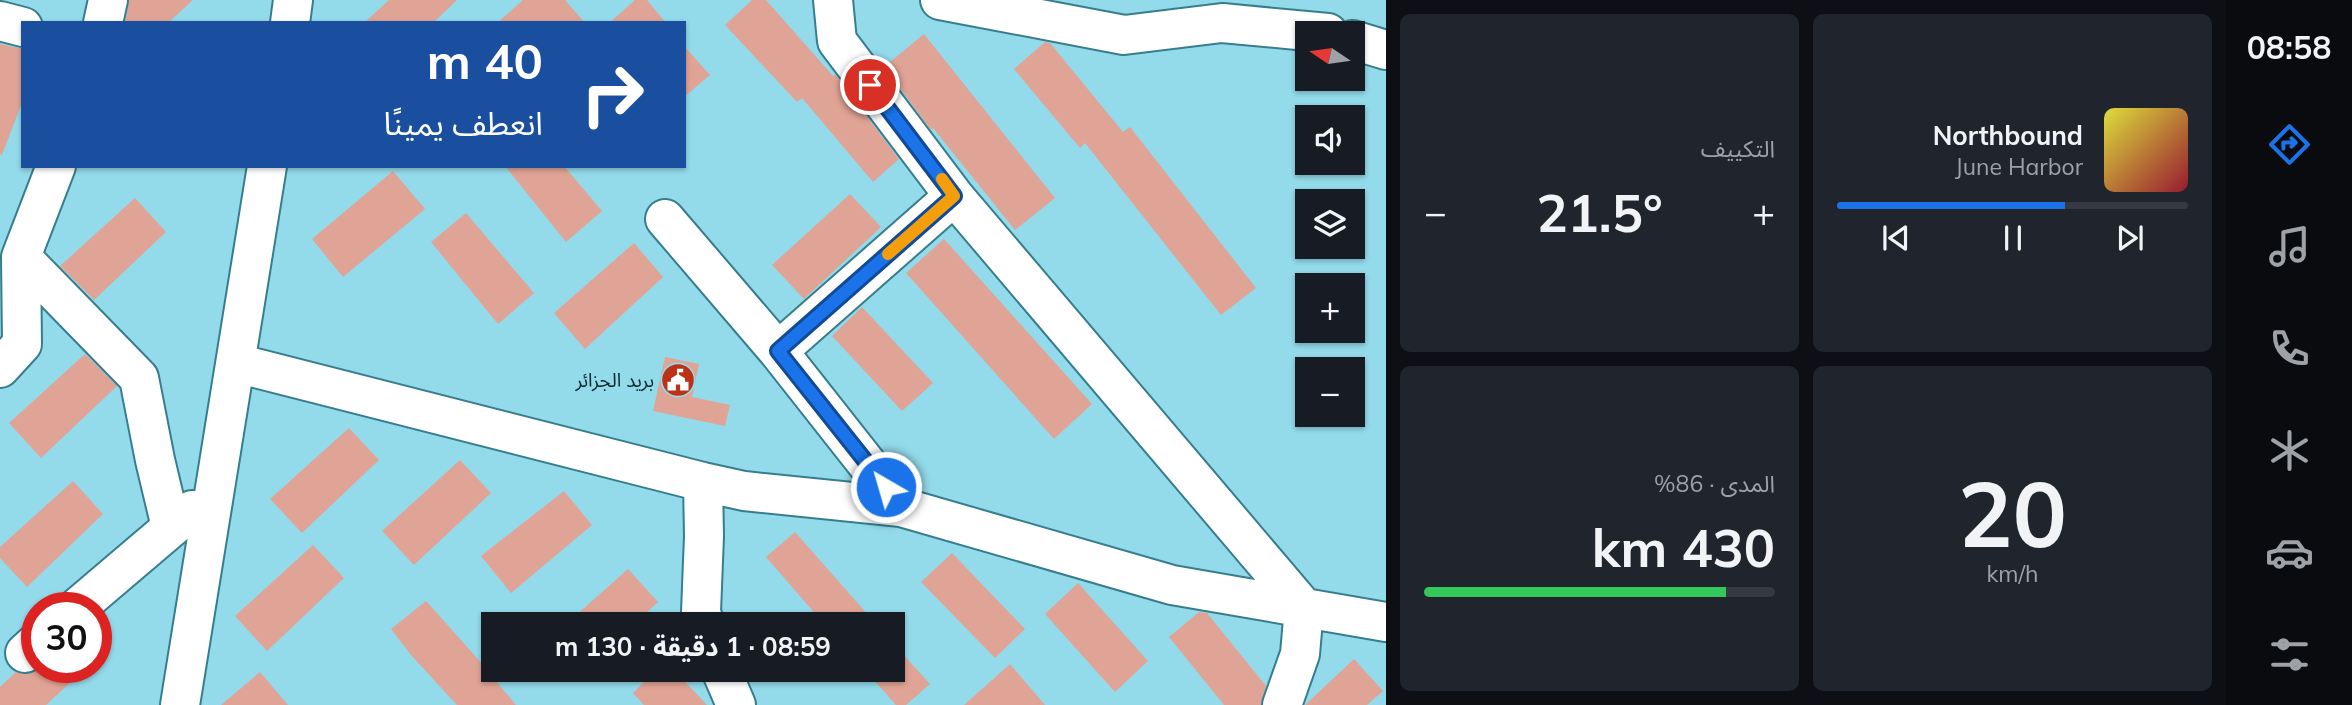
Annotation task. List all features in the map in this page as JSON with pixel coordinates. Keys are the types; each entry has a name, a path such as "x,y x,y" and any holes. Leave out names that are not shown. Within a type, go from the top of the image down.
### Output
{"street":[{"path":"103,21 108,0"},
{"path":"290,21 293,0"},
{"path":"833,0 837,41 954,196 1304,608 1300,654 1282,705"},
{"path":"940,0 1124,35 1222,23 1295,30"},
{"path":"1222,23 1255,0"},
{"path":"0,22 21,27"},
{"path":"1365,44 1386,50"},
{"path":"0,368 22,344 21,257 55,168"},
{"path":"180,705 267,168"},
{"path":"778,351 954,196"},
{"path":"665,219 778,351 901,507"},
{"path":"21,257 139,377 155,460 172,527"},
{"path":"236,363 703,482 744,491 901,507 1172,585 1386,622"},
{"path":"701,612 703,482"},
{"path":"96,592 215,491"},
{"path":"726,682 736,705"}],"building":[{"path":"129,0 193,0 170,21 125,21"},
{"path":"389,0 457,0 435,21 366,21"},
{"path":"523,0 565,0 583,21 499,21"},
{"path":"635,0 647,0 664,21 611,21"},
{"path":"752,0 766,0 833,76 835,74 899,159 873,182 802,98 797,102 725,25"},
{"path":"924,34 1055,198 1015,230 933,128 931,130 884,67"},
{"path":"1045,42 1050,43 1123,132 1130,127 1256,288 1221,315 1085,143 1080,148 1014,69"},
{"path":"0,44 21,49 21,105 2,155"},
{"path":"686,48 710,75 686,95"},
{"path":"507,168 566,168 602,211 566,242"},
{"path":"393,171 425,209 343,277 312,239"},
{"path":"850,194 881,227 804,299 772,265"},
{"path":"135,198 166,232 94,300 60,266"},
{"path":"466,213 534,293 498,324 431,242"},
{"path":"944,239 1092,404 1054,439 906,273"},
{"path":"634,243 663,277 585,349 554,313"},
{"path":"862,307 933,383 902,411 832,336"},
{"path":"85,354 117,386 41,458 9,423"},
{"name":"بريد الجزائر","path":"665,357 699,364 692,397 730,405 725,426 653,411"},
{"path":"349,428 379,460 302,533 270,499"},
{"path":"460,460 491,493 414,565 382,531"},
{"path":"73,481 103,514 27,587 0,558 0,547"},
{"path":"564,491 592,525 511,593 481,556"},
{"path":"795,532 866,612 814,612 766,557"},
{"path":"313,545 344,578 267,651 235,616"},
{"path":"952,553 1025,629 995,658 921,582"},
{"path":"628,569 658,602 647,612 580,612"},
{"path":"1078,583 1148,661 1115,692 1045,614"},
{"path":"426,601 481,663 481,682 497,682 516,705 457,705 391,629"},
{"path":"1199,612 1207,613 1266,686 1261,705 1224,705 1169,637"},
{"path":"905,656 930,684 906,705 896,705 876,682 905,682"},
{"path":"1354,659 1383,691 1367,705 1305,705"},
{"path":"1010,664 1045,705 964,705"},
{"path":"16,672 21,673 21,683 70,683 46,705 0,705 0,687"},
{"path":"260,672 288,705 221,705"},
{"path":"644,682 685,682 707,705 644,705 633,693"}],"slow traffic":[{"path":"888,254 954,196 942,179"}],"place":[{"name":"بريد الجزائر","path":"678,380"}],"route":[{"path":"870,85 954,196 778,351 886,487"}]}
